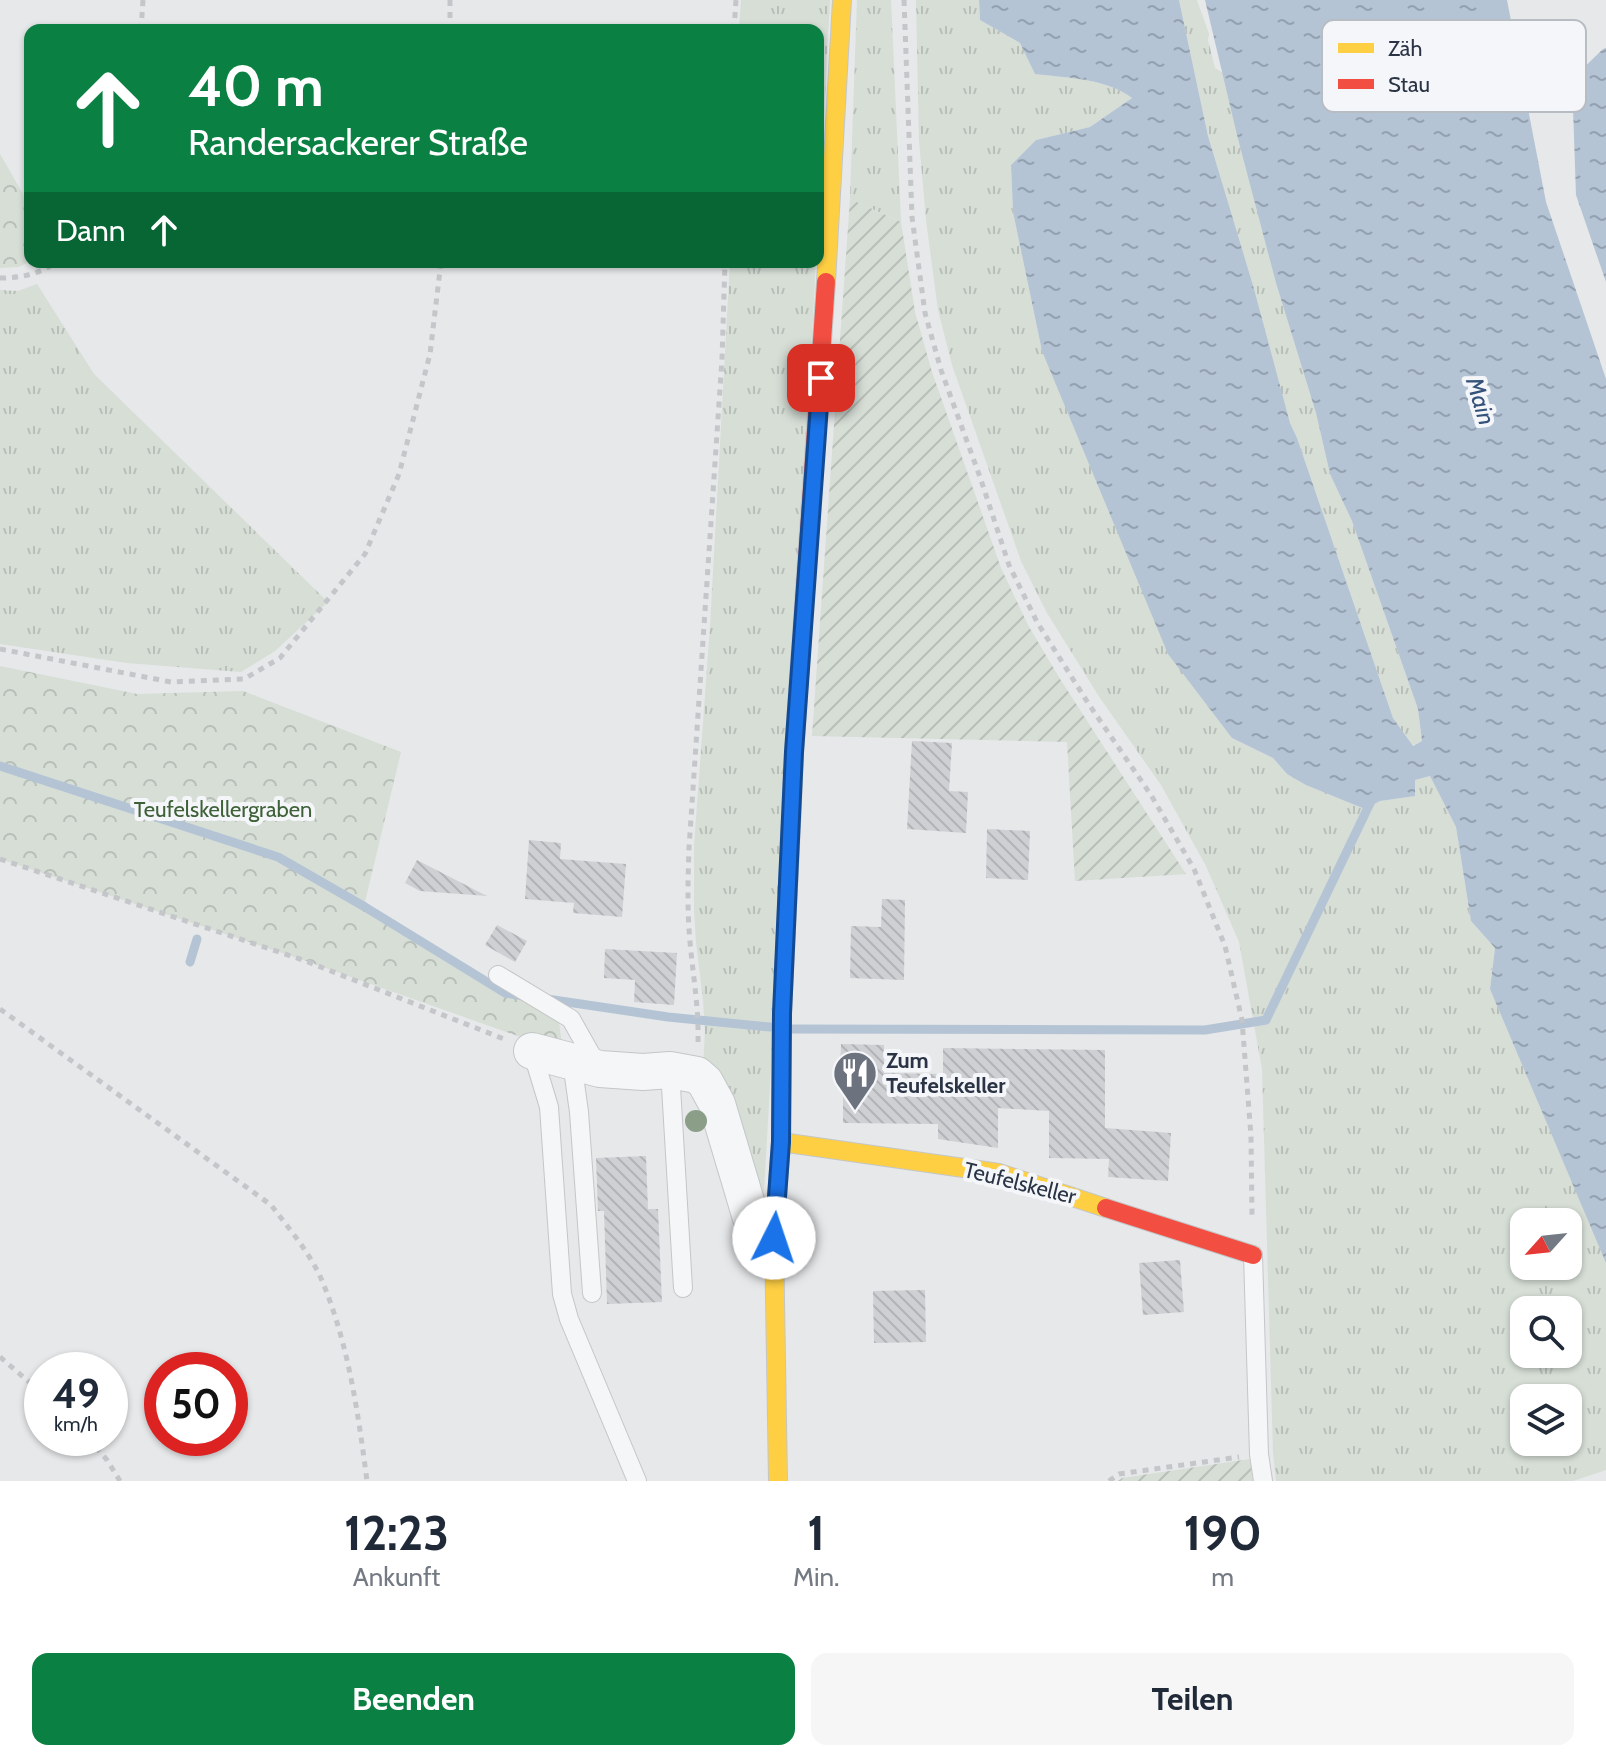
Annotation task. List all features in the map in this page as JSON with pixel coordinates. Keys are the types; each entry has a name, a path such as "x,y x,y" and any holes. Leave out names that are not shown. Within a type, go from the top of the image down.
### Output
{"main road":[{"path":"778,1481 774,1238 781,1142 782,1013 794,752 821,378 842,0"},
{"name":"Teufelskeller","path":"781,1142 999,1173 1253,1255"}],"street":[{"path":"532,1051 586,1066 643,1072 670,1070 697,1075 705,1082 717,1104 751,1218 774,1238"}],"lane":[{"path":"498,975 571,1019 586,1066 579,1112 592,1293"},
{"path":"532,1051 549,1107 562,1294 569,1319 637,1481"},
{"path":"670,1070 683,1288"},
{"path":"1253,1255 1259,1454 1263,1481"}],"path":[{"path":"141,24 143,0"},
{"path":"450,0 450,24"},
{"path":"734,24 736,0"},
{"path":"904,0 912,217 925,313 941,370 1009,565 1037,622 1151,795 1194,869 1225,946 1242,1020 1247,1070 1253,1255"},
{"path":"0,278 15,278 48,268"},
{"path":"0,649 171,682 244,679 280,658 365,554 399,474 430,354 440,268"},
{"path":"698,1031 689,926 689,848 722,359 725,268"},
{"path":"0,859 303,960 532,1051"},
{"path":"0,1009 271,1205 319,1274 341,1332 367,1481"},
{"path":"0,1357 24,1378"},
{"path":"1109,1481 1119,1474 1259,1454"},
{"path":"104,1456 120,1481"}],"green space":[{"path":"741,0 830,0 824,118 824,24 739,24"},
{"path":"857,0 891,0 901,222 850,199"},
{"path":"916,0 979,0 980,20 1020,43 1036,74 1111,86 1132,98 1090,127 1036,140 1011,165 1013,212 1042,351 1232,738 1273,758 1287,774 1365,809 1380,801 1414,796 1415,780 1430,776 1456,827 1471,921 1495,948 1490,989 1606,1261 1606,1470 1573,1481 1276,1481 1262,1069 1239,942 1206,866 1161,785 1100,698 1047,613 1021,561 952,365 938,310 919,140"},
{"path":"1179,0 1197,0 1209,34 1215,68 1223,73 1276,283 1316,413 1330,474 1352,521 1418,709 1422,741 1412,746 1393,718 1290,423 1208,136"},
{"path":"0,154 23,194 24,264 0,268"},
{"path":"850,199 901,222 915,312 932,372 1001,568 1028,625 1060,679 1186,874 1075,881 1067,742 812,736"},
{"path":"730,268 816,268 764,1192 703,1066 705,1031 694,909 694,846 710,627"},
{"path":"37,284 94,374 328,602 275,651 241,672 127,663 0,644 0,290 18,291"},
{"name":"Teufelskellergraben","path":"0,666 137,694 243,691 401,752 364,906 506,993 556,1000 563,1052 303,960 0,859"},
{"path":"1250,1459 1253,1481 1118,1481 1122,1478"}],"water":[{"name":"Main","path":"979,0 1179,0 1208,136 1290,423 1393,718 1413,746 1422,741 1418,709 1352,521 1330,474 1316,413 1276,283 1205,0 1507,0 1511,20 1322,20 1322,112 1529,112 1546,202 1606,379 1606,1263 1490,989 1495,948 1471,921 1456,827 1430,776 1415,780 1415,796 1380,801 1365,809 1306,785 1287,774 1273,758 1232,738 1168,654 1042,351 1013,212 1011,165 1036,140 1090,127 1132,98 1098,83 1035,74 1020,43 980,20"},
{"path":"1606,48 1606,282 1576,195 1573,112 1586,112 1586,65"}],"building":[{"path":"912,741 952,743 949,791 968,792 966,833 907,829"},
{"path":"987,829 1030,831 1028,880 986,878"},
{"path":"529,840 561,843 560,859 626,864 622,917 573,913 574,903 525,899"},
{"path":"417,860 487,896 420,891 405,883"},
{"path":"882,899 905,900 904,980 850,978 851,926 881,927"},
{"path":"497,925 527,941 515,962 485,945"},
{"path":"605,949 677,953 674,1005 634,1002 635,980 604,978"},
{"path":"841,1044 884,1045 884,1073 943,1074 943,1048 1105,1050 1105,1128 1171,1133 1168,1181 1108,1177 1109,1159 1049,1158 1049,1111 998,1108 998,1148 938,1139 938,1124 843,1123"},
{"path":"646,1156 648,1209 658,1209 662,1302 607,1304 604,1211 598,1211 596,1158"},
{"path":"1180,1260 1184,1312 1143,1315 1139,1263"},
{"path":"925,1290 926,1342 874,1343 873,1291"}],"waterway":[{"path":"0,766 278,857 505,993 524,996"},
{"path":"793,1029 1205,1030 1266,1020 1373,797"},
{"path":"190,962 197,939"},
{"path":"547,999 668,1017 770,1027"}],"traffic: slow":[{"path":"826,282 842,0"},
{"path":"778,1481 774,1238 781,1142 782,1013 791,824"},
{"path":"781,1142 999,1173 1106,1208"}],"traffic: jam":[{"path":"791,824 826,282"},
{"path":"1106,1208 1253,1255"}],"place":[{"name":"Zum Teufelskeller","path":"855,1112"}],"route":[{"path":"774,1238 781,1142 780,1064 794,752 821,378"}]}
